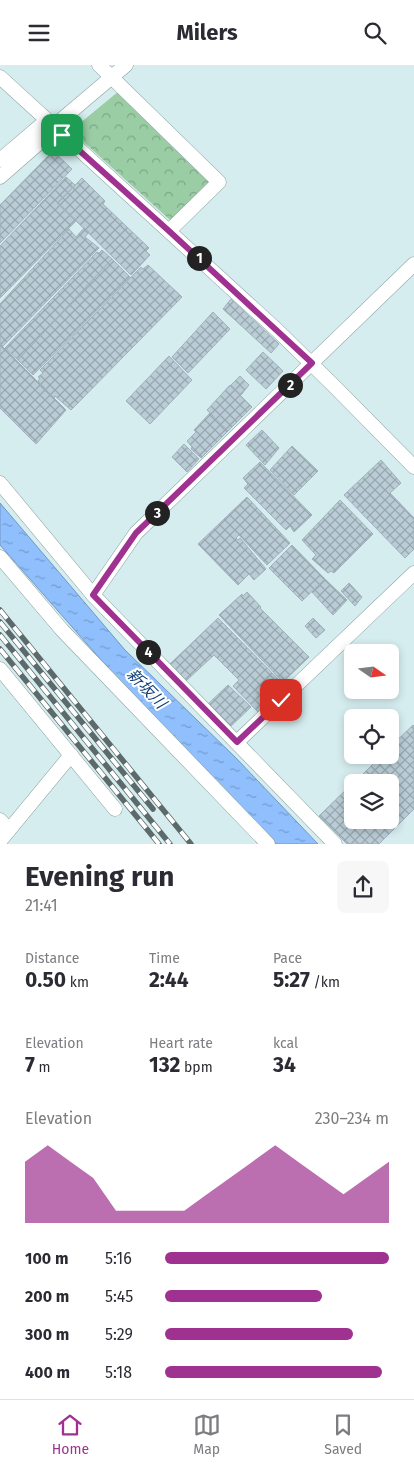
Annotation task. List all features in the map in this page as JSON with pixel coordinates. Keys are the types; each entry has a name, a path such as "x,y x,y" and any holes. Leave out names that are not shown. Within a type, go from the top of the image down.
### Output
{"street":[{"path":"99,65 219,182 169,231"},
{"path":"0,160 52,125 126,65"},
{"path":"0,77 312,363 414,467"},
{"path":"0,177 52,125"},
{"path":"93,595 136,533 414,264"},
{"path":"0,483 93,595 335,844"},
{"path":"0,557 62,630 268,844"},
{"path":"237,742 414,573"},
{"path":"0,669 115,809"},
{"path":"3,830 71,755"}],"green space":[{"path":"119,91 211,178 209,186 176,218 170,220 77,136 79,124"}],"water":[{"name":"新坂川","path":"0,503 125,650 236,758 318,844 276,844 109,669 0,545"}],"building":[{"path":"53,151 72,169 0,243 0,205"},
{"path":"66,177 75,185 57,203 76,221 0,298 0,246"},
{"path":"82,178 105,201 103,204 149,248 146,251 150,255 131,275 58,203"},
{"path":"84,228 89,232 85,237 99,248 3,346 0,344 0,304 69,229 76,237"},
{"path":"102,250 112,259 18,360 5,348 97,252 99,253"},
{"path":"112,259 130,277 33,375 18,360"},
{"path":"148,265 182,297 71,410 55,396 54,398 38,381 40,378 38,377 43,373 40,370 141,267 143,269"},
{"path":"231,299 279,344 271,353 223,309"},
{"path":"213,312 230,329 188,373 172,357"},
{"path":"0,344 66,410 36,444 0,408"},
{"path":"263,352 283,371 266,389 246,370"},
{"path":"169,356 192,380 150,424 126,401"},
{"path":"240,376 249,385 241,395 231,385"},
{"path":"230,385 252,407 228,431 207,410"},
{"path":"210,413 228,431 201,458 191,449 192,447 187,441 196,432 194,430"},
{"path":"262,430 279,448 265,465 246,445"},
{"path":"184,444 199,459 187,472 172,457"},
{"path":"292,446 318,471 294,495 270,470"},
{"path":"381,460 401,483 390,493 414,518 414,549 405,558 344,495"},
{"path":"260,462 312,515 294,532 290,526 286,530 244,488 248,484 243,478"},
{"path":"247,497 290,543 267,565 239,535 236,538 238,540 240,538 266,569 254,580 249,574 238,585 198,544"},
{"path":"340,500 373,534 334,573 331,571 328,573 312,559 316,555 302,540"},
{"path":"292,545 325,579 302,601 269,568"},
{"path":"325,579 347,600 333,615 312,592"},
{"path":"349,583 362,597 355,606 341,591"},
{"path":"247,592 260,608 309,657 283,682 219,615 242,594 243,596"},
{"path":"218,618 284,685 258,712 233,686 239,680 214,655 186,681 170,664"},
{"path":"313,618 325,630 316,638 305,626"},
{"path":"228,685 251,707 230,727 208,704"},
{"path":"414,726 414,809 399,824 399,774 363,774 373,764 399,764 399,738"},
{"path":"344,792 344,829 394,829 379,844 347,844 319,816"}],"railway":[{"path":"0,610 191,844"},
{"path":"0,622 153,809"},
{"path":"0,635 170,844"},
{"path":"0,649 159,844"}],"route":[{"path":"62,135 312,363 136,533 93,595 237,742 281,700"}]}
